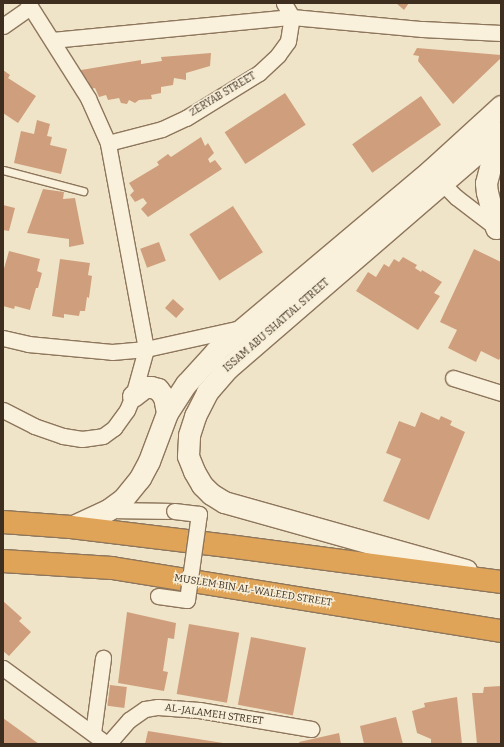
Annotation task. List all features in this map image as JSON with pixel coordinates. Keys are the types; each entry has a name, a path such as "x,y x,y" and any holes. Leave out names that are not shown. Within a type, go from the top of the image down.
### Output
{"highway":[{"path":"3,522 71,527 501,581"},
{"name":"MUSLEM BIN AL-WALEED STREET","path":"3,561 112,568 501,631"}],"main road":[{"name":"ISSAM ABU SHATTAL STREET","path":"501,106 436,177 228,368 207,392 195,416 189,435 188,456 202,485 211,494 224,502 501,581"},
{"name":"ISSAM ABU SHATTAL STREET","path":"71,527 108,510 123,499 140,478 149,461 167,413 186,384 244,327 436,177 500,132"},
{"path":"498,230 487,193 486,183 500,132"},
{"path":"133,396 145,387 158,389 164,397 167,413"}],"street":[{"path":"284,3 292,17"},
{"path":"3,26 29,5 88,98 108,143 146,349 133,396 127,410 114,428 102,436 92,438 63,436 34,426 3,410"},
{"path":"52,40 292,17 422,29 501,33"},
{"name":"ZERYAB STREET","path":"108,143 162,128 186,118 259,73 283,49 290,33 292,17"},
{"path":"436,177 498,230"},
{"path":"3,338 34,345 112,352 146,349 244,327"},
{"path":"453,378 501,394"},
{"path":"108,510 174,511 199,514 187,600 158,596"},
{"path":"93,733 103,658"},
{"path":"3,668 108,744"},
{"name":"AL-JALAMEH STREET","path":"108,744 129,720 145,709 158,707 199,710 311,729"}],"lane":[{"path":"3,170 83,191"}],"building":[{"path":"396,3 409,3 404,10"},
{"path":"417,48 501,55 501,58 453,104 418,61 419,56 413,55"},
{"path":"211,53 210,66 186,73 186,80 174,78 173,85 161,87 161,93 151,95 152,99 139,100 135,103 129,100 127,104 121,103 119,98 108,100 106,95 99,97 95,88 89,89 88,80 80,79 81,70 141,60 141,64 162,61 161,57"},
{"path":"3,70 10,75 8,78 36,96 18,123 3,113"},
{"path":"285,93 306,125 245,164 225,132"},
{"path":"421,96 441,125 372,173 352,144"},
{"path":"37,120 50,124 47,136 52,137 50,145 67,149 61,174 14,163 21,131 34,134"},
{"path":"201,137 205,146 208,143 214,153 208,159 210,163 215,160 222,169 148,217 141,209 147,203 143,198 135,202 130,195 134,191 129,183 159,165 157,162 168,154 171,157"},
{"path":"43,189 64,192 63,199 75,198 84,244 69,247 69,239 27,233"},
{"path":"3,205 15,208 9,231 3,230"},
{"path":"233,206 263,252 219,280 189,234"},
{"path":"159,242 166,261 147,268 140,249"},
{"path":"474,249 501,262 501,356 499,360 481,351 476,362 448,348 457,330 440,322"},
{"path":"9,251 40,259 37,271 42,273 30,310 15,306 14,309 3,306 3,272"},
{"path":"403,257 417,265 415,268 421,272 422,270 442,282 434,293 440,296 418,330 356,291 368,272 376,277 384,264 389,267 394,259 399,262"},
{"path":"60,259 90,263 88,275 92,276 89,298 87,297 85,311 80,311 79,316 64,314 64,318 52,316"},
{"path":"173,299 184,309 176,318 165,308"},
{"path":"421,412 439,420 441,416 452,421 450,425 465,432 429,520 383,501 401,459 386,453 399,421 415,427"},
{"path":"3,601 22,618 19,621 31,632 9,656 3,651"},
{"path":"127,612 176,623 174,639 168,638 163,671 168,672 164,691 118,683"},
{"path":"189,624 239,633 227,703 177,694"},
{"path":"251,637 306,648 293,715 238,705"},
{"path":"110,685 127,687 124,708 107,706"},
{"path":"501,686 501,744 477,744 472,693 483,693 484,687"},
{"path":"457,697 462,744 431,744 431,739 417,733 412,711 425,707 424,703"},
{"path":"396,717 403,744 364,744 360,726"},
{"path":"3,718 39,744 3,744"},
{"path":"148,731 223,743 223,744 145,744"},
{"path":"339,733 341,744 300,744 299,742"}]}
